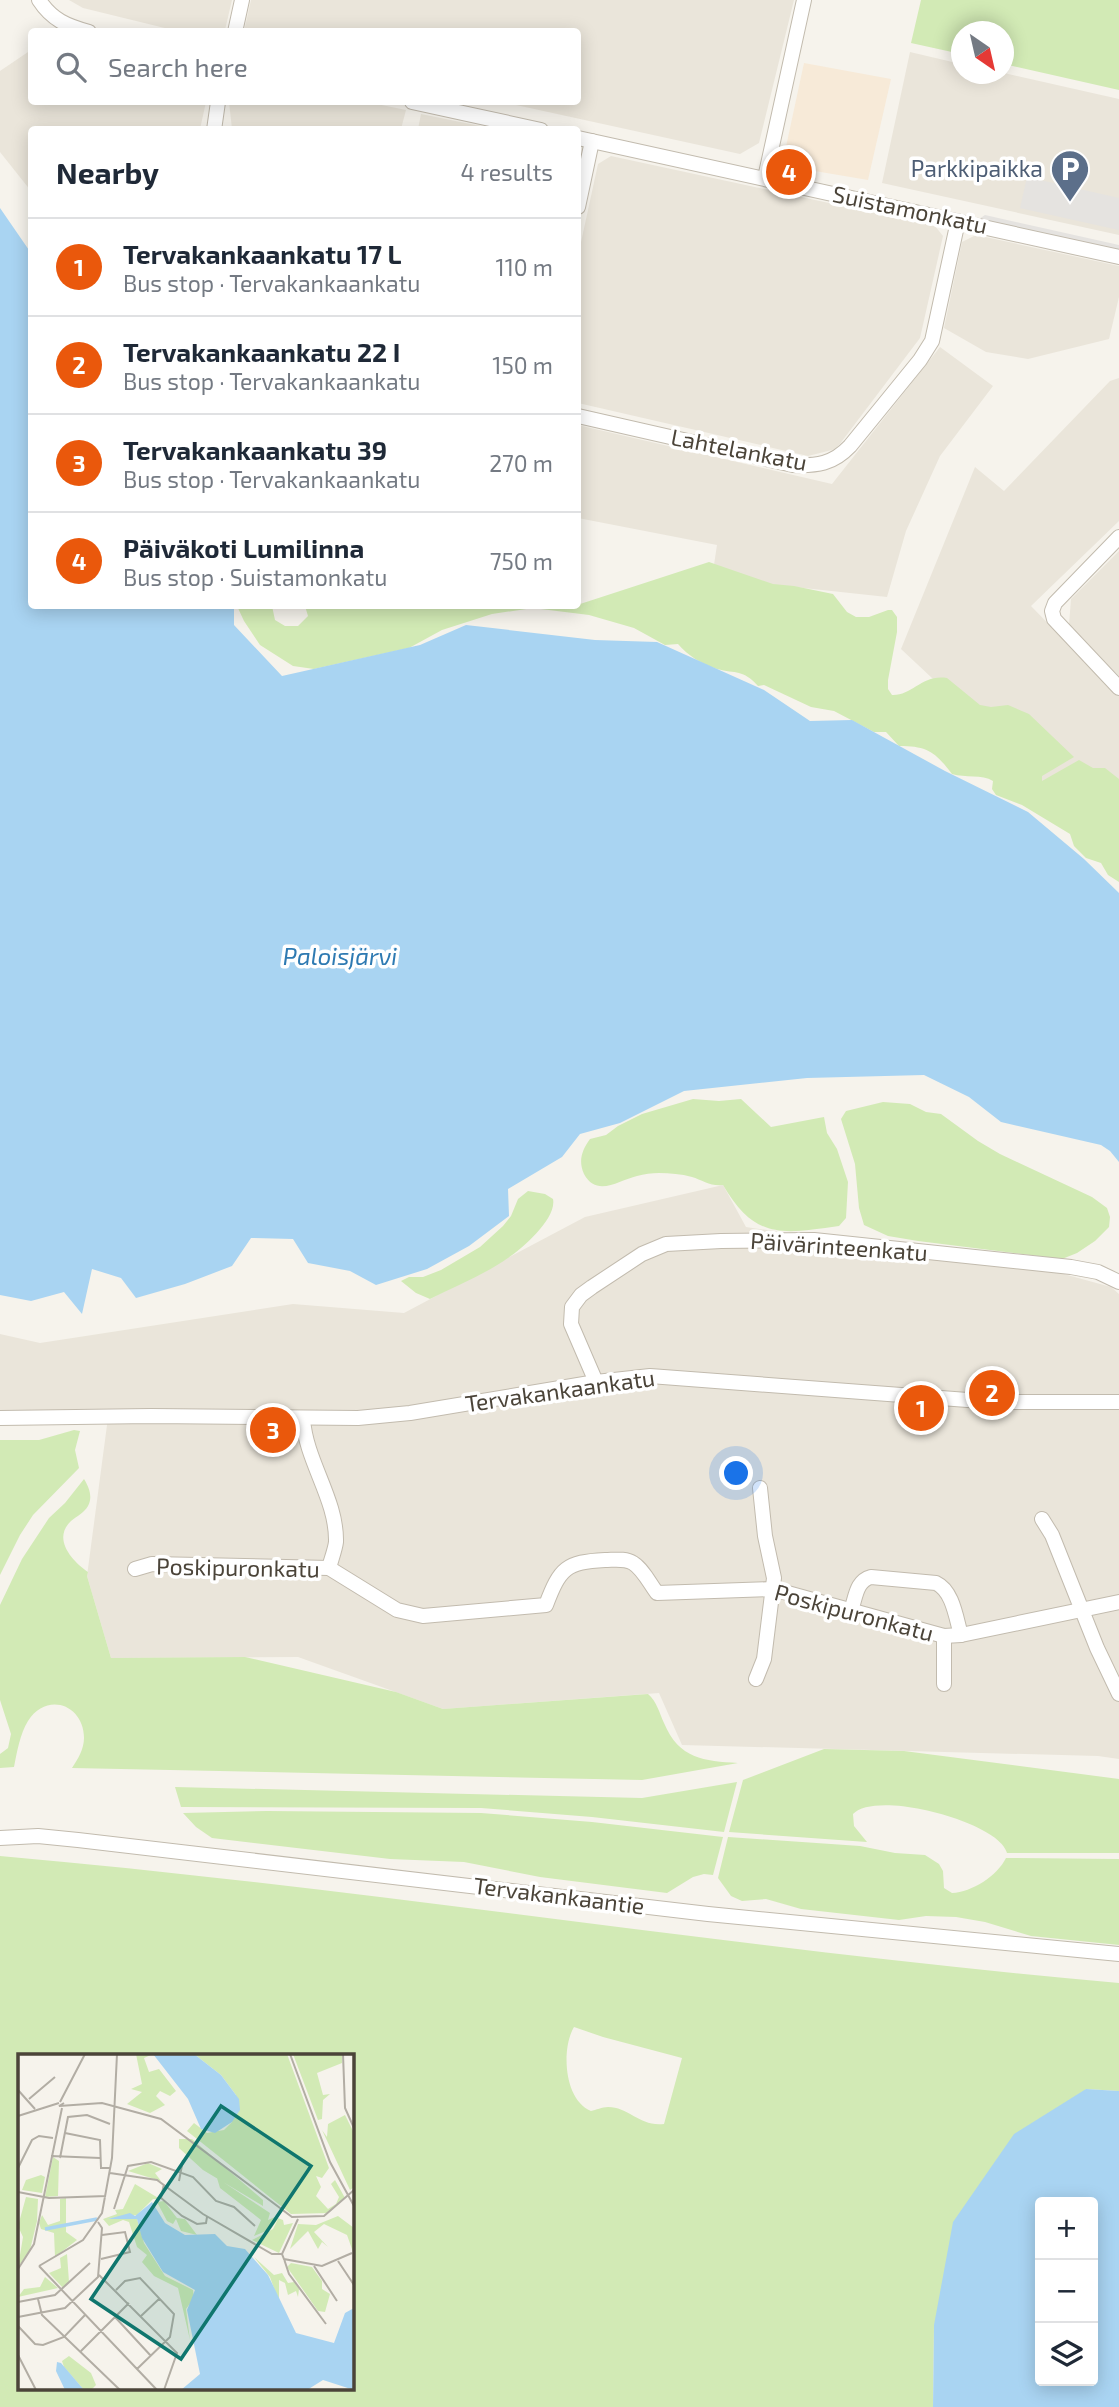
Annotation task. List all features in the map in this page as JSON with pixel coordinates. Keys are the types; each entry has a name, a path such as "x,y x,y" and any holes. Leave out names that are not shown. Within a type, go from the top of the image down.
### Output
{"street":[{"path":"39,0 45,10 58,21 78,28"},
{"path":"236,28 242,0"},
{"path":"765,178 804,0"},
{"path":"215,126 218,105"},
{"path":"426,105 523,126"},
{"path":"581,178 585,139"},
{"name":"Suistamonkatu","path":"585,139 1119,257"},
{"name":"Lahtelankatu","path":"581,417 793,465 825,464 843,454 850,446 920,360 932,341 958,221"},
{"path":"1119,537 1055,603 1052,611 1054,619 1063,631 1119,688"},
{"name":"Päivärinteenkatu","path":"596,1382 571,1324 572,1307 581,1295 592,1287 642,1254 666,1244 814,1240 1071,1267 1098,1272 1119,1282"},
{"name":"Tervakankaankatu","path":"0,1418 358,1418 410,1413 596,1382 650,1376 680,1376 994,1402 1119,1402"},
{"path":"303,1419 307,1446 335,1529 336,1544 329,1568"},
{"path":"756,1679 764,1659 774,1578 765,1536 760,1488"},
{"path":"1042,1519 1052,1535 1097,1648 1119,1694"},
{"name":"Poskipuronkatu","path":"135,1569 152,1564 329,1568 397,1610 423,1616 546,1605 558,1576 568,1567 581,1561 618,1560 631,1562 657,1593 773,1589 944,1636 961,1635 1119,1602"},
{"path":"852,1611 864,1579 871,1577 936,1583 947,1593 961,1635"},
{"path":"944,1636 944,1684"},
{"name":"Tervakankaantie","path":"0,1838 64,1838 708,1914 1119,1954"}],"shaded area":[{"path":"69,0 232,0 225,28 165,28 83,8"},
{"path":"251,0 794,0 759,143 740,154 516,105 581,105 581,28 245,28"},
{"path":"28,52 28,105 205,105 201,126 28,126 28,187 0,152 0,71"},
{"path":"910,52 951,62 951,84 1014,84 1014,75 1119,99 1119,235 882,183"},
{"path":"804,63 891,79 868,180 791,167 784,156"},
{"path":"229,105 382,105 406,110 402,126 232,126"},
{"path":"421,114 480,126 419,126"},
{"path":"611,156 935,226 943,236 920,338 836,449 808,456 581,404 581,242 598,164"},
{"name":"Parkkipaikka","path":"1027,177 1119,198 1119,230 1020,208"},
{"path":"985,215 1119,245 1119,257 978,225 979,219"},
{"path":"976,235 1119,266 1119,297 1109,339 1028,359 986,352 944,328 962,242"},
{"path":"940,347 993,386 940,456 906,531 887,597 712,578 717,545 581,519 581,426 832,484"},
{"path":"1119,378 1119,521 1031,606 1119,696 1119,853 901,649 975,467 1004,491 1110,381"},
{"path":"1119,551 1119,676 1069,625 1071,599"},
{"path":"723,1185 746,1227 1060,1273 1111,1287 1119,1294 1119,1759 1098,1756 682,1745 659,1693 443,1709 298,1657 111,1658 87,1576 109,1410 0,1412 0,1334 40,1343 293,1304 404,1313 585,1217"}],"green space":[{"path":"921,0 1119,0 1119,90 1014,66 1014,21 951,21 951,52 911,43"},
{"path":"709,562 773,584 833,594 847,612 856,617 869,617 892,610 897,617 897,632 888,680 888,689 892,695 906,692 931,679 947,678 980,705 1008,705 1029,714 1074,757 1042,776 1042,781 1079,760 1093,768 1105,768 1119,779 1119,882 1108,875 1101,863 1086,858 1074,846 1070,834 1022,805 996,795 992,789 993,781 952,774 941,760 924,749 899,746 886,732 874,732 834,711 811,707 764,685 758,686 743,674 711,667 691,656 678,644 665,645 634,628 589,615 541,609 581,609 581,604"},
{"path":"238,609 273,609 275,620 285,626 298,626 308,616 306,609 526,609 492,614 442,630 409,648 314,669 293,666 260,645"},
{"path":"693,1099 741,1099 771,1127 824,1117 827,1133 837,1149 848,1182 846,1218 839,1226 801,1231 772,1229 747,1216 723,1185 684,1175 663,1173 640,1175 609,1186 595,1185 589,1181 582,1169 581,1160 590,1139 606,1135 642,1114"},
{"path":"883,1102 910,1104 926,1112 941,1114 1000,1154 1092,1197 1107,1208 1109,1227 1095,1241 1062,1259 888,1236 864,1225 859,1208 855,1164 841,1119 846,1111"},
{"path":"528,1191 545,1194 553,1199 553,1207 538,1232 508,1258 430,1299 416,1293 401,1281 441,1270 480,1247 503,1226 511,1216 518,1199"},
{"path":"74,1430 80,1431 75,1450 79,1468 33,1515 0,1575 0,1440 39,1440"},
{"path":"84,1479 90,1492 89,1503 66,1528 64,1542 71,1556 88,1572 111,1658 245,1657 396,1692 443,1709 648,1694 656,1704 670,1735 685,1751 704,1759 738,1763 642,1780 72,1768 83,1746 82,1727 71,1710 54,1704 45,1706 28,1721 14,1767 0,1768 0,1754 8,1748 11,1734 0,1700 0,1605 22,1559 49,1518"},
{"path":"824,1749 904,1751 1119,1779 1119,1853 1007,1853 999,1841 961,1820 936,1812 886,1805 866,1807 853,1814 854,1826 867,1842 729,1832 743,1780"},
{"path":"737,1782 724,1832 481,1808 181,1807 175,1787 642,1798"},
{"path":"183,1813 481,1813 723,1837 713,1875 693,1877 667,1893 540,1877 464,1862 390,1859 212,1838 196,1827"},
{"path":"728,1837 860,1846 895,1853 925,1855 939,1864 943,1871 944,1888 952,1893 968,1890 983,1882 997,1871 1006,1858 1119,1859 1119,1945 1031,1936 985,1922 956,1917 926,1916 899,1920 801,1909 766,1899 742,1901 731,1896 718,1878"},
{"path":"0,1856 280,1885 839,1954 1119,1983 1119,2091 1086,2089 934,2325 933,2407 0,2407","holes":["574,2027 682,2058 664,2124 648,2123 615,2108 606,2107 591,2111 575,2096 570,2085 567,2060 567,2048"]}],"water":[{"name":"Paloisjärvi","path":"0,208 28,249 28,609 234,609 234,625 282,676 420,645 466,625 595,640 657,642 764,690 810,721 852,720 945,771 1028,812 1084,859 1119,893 1119,1162 1101,1145 1001,1122 969,1097 924,1075 807,1078 684,1091 620,1123 580,1134 562,1157 508,1189 509,1216 469,1246 427,1269 376,1285 350,1271 308,1263 293,1239 251,1238 232,1266 185,1284 136,1298 121,1278 92,1269 82,1314 64,1292 31,1301 0,1295"},
{"path":"1086,2089 1119,2091 1119,2407 933,2407 934,2325 953,2222 1014,2134"}],"place":[{"name":"Päiväkoti Lumilinna","path":"789,172"},
{"name":"Parkkipaikka","path":"1070,203"},
{"name":"Tervakankaankatu 22 I","path":"992,1393"},
{"name":"Tervakankaankatu 17 L","path":"921,1408"},
{"name":"Tervakankaankatu 39","path":"273,1430"}]}
